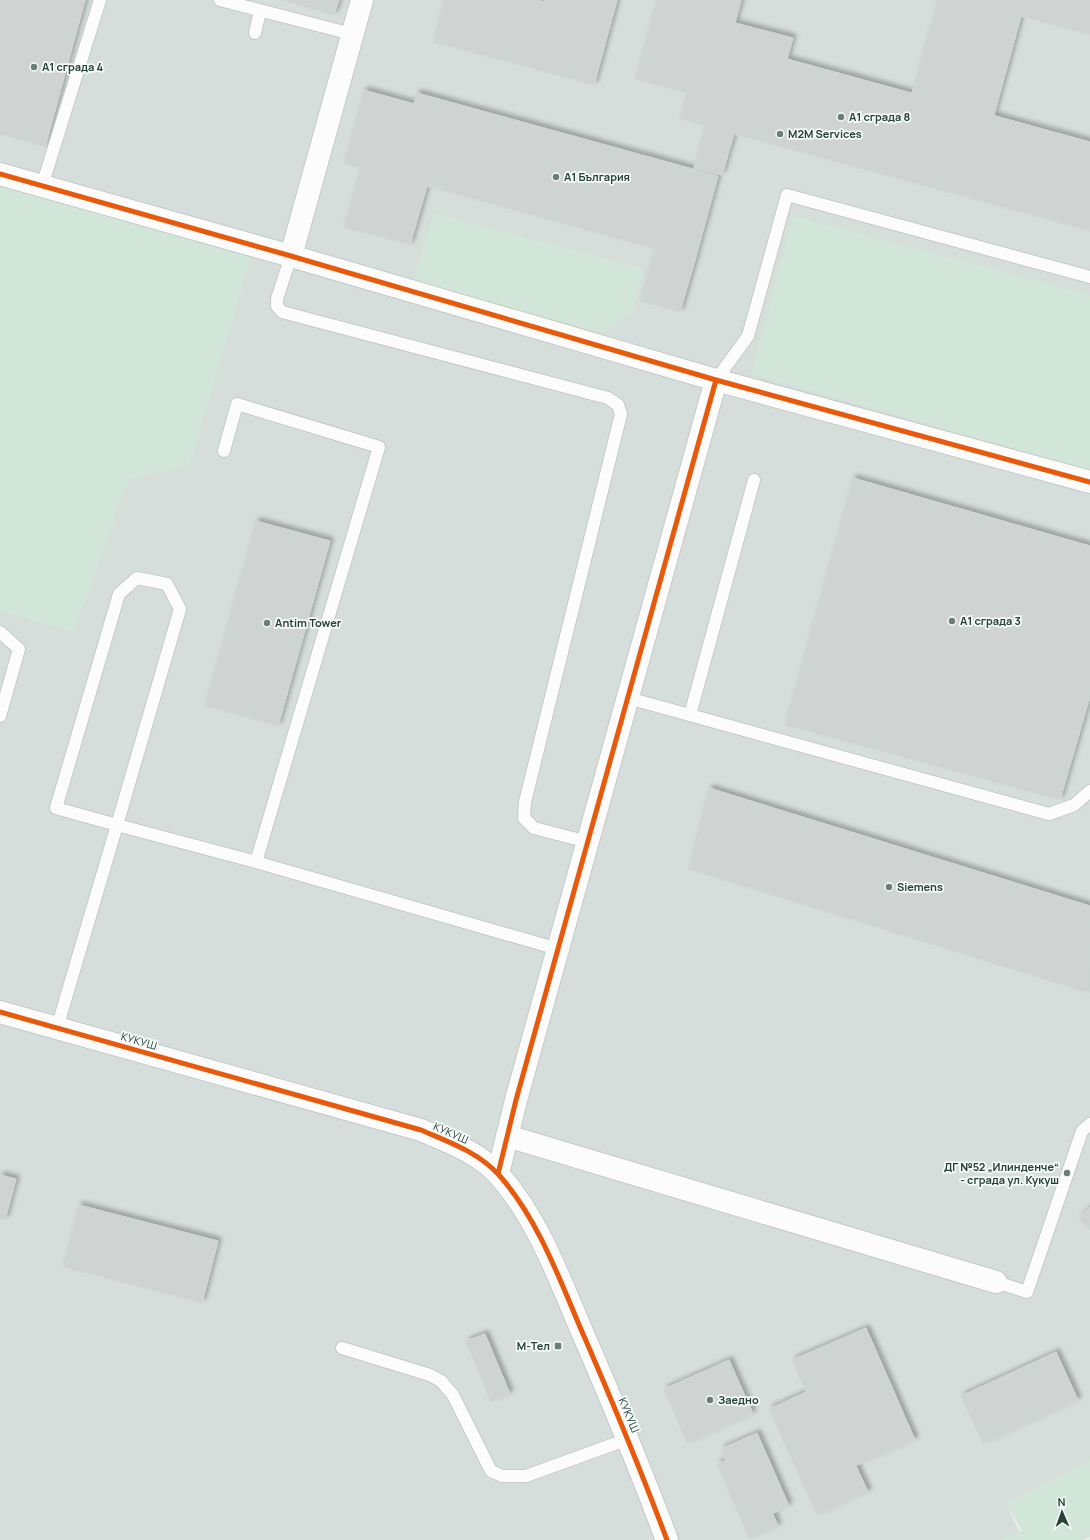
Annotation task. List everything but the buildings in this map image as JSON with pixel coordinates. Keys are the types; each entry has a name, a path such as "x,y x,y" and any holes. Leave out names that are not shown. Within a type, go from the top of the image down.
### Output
{"street":[{"path":"291,256 362,0"},
{"path":"0,174 291,256 716,380 1090,482"},
{"path":"498,1174 558,949 716,380"},
{"name":"КУКУШ","path":"0,1012 421,1130 465,1148 498,1174 520,1201 559,1278 628,1439 667,1540"},
{"path":"507,1136 996,1282"}],"lane":[{"path":"42,186 100,0"},
{"path":"220,0 352,34"},
{"path":"255,33 260,11"},
{"path":"716,380 748,336 787,195 1090,277"},
{"path":"291,256 277,299 277,306 282,312 608,398 618,405 621,414 525,802 524,818 534,828 588,842"},
{"path":"224,451 237,404 379,447 256,862"},
{"path":"690,714 754,480"},
{"path":"57,1028 117,825 180,609 167,584 137,578 119,594 56,808 117,825 256,862 558,949"},
{"path":"0,632 18,649 0,716"},
{"path":"628,698 1049,814 1074,805 1090,791"},
{"path":"996,1282 1028,1292 1082,1131 1090,1124"},
{"path":"342,1348 430,1375 441,1381 453,1395 491,1471 502,1476 526,1476 628,1439"}],"shaded area":[{"path":"0,0 1090,0 1090,1462 1006,1503 1021,1536 1012,1540 0,1540"}],"green space":[{"path":"0,175 251,257 190,465 128,480 74,632 0,611"},
{"path":"434,213 644,269 632,312 604,333 413,281"},
{"path":"793,216 1090,295 1090,470 751,374"},
{"path":"1090,1462 1090,1537 1083,1540 1001,1540 1022,1531 1006,1503"}],"cycle path":[{"path":"0,174 291,256 716,380 1090,482"},
{"path":"498,1174 516,1100 716,380"},
{"path":"0,1012 421,1130 463,1148 491,1167 499,1175 525,1210 546,1248 614,1407 667,1540"}],"place":[{"name":"А1 сграда 4","path":"34,67"},
{"name":"А1 сграда 8","path":"841,117"},
{"name":"M2M Services","path":"780,134"},
{"name":"А1 България","path":"556,177"},
{"name":"А1 сграда 3","path":"952,621"},
{"name":"Antim Tower","path":"267,623"},
{"name":"Siemens","path":"889,887"},
{"name":"ДГ №52 „Илинденче“ - сграда ул. Кукуш","path":"1067,1173"},
{"name":"М-Тел","path":"558,1346"},
{"name":"Заедно","path":"710,1400"}]}
